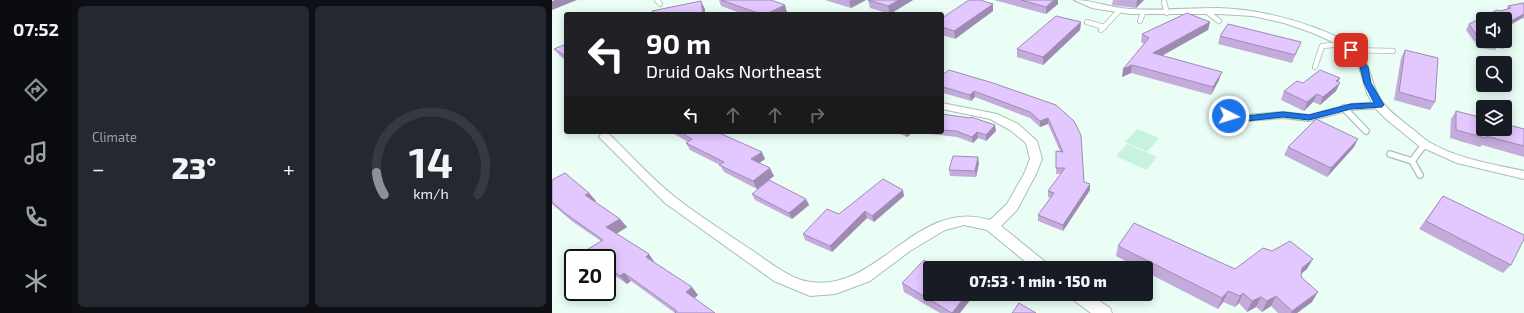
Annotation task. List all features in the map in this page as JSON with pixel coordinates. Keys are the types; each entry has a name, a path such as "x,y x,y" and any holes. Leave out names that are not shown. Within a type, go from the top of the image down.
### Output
{"street":[{"path":"1078,0 1101,8 1141,17 1167,13 1206,12 1248,14 1285,20 1308,28 1348,47 1364,67 1368,83 1380,105 1391,118 1424,145 1461,160 1524,175"},
{"path":"944,106 993,116 1014,126 1031,141 1036,159 1030,174 1012,207 992,226"},
{"path":"605,137 670,200 779,277 810,289 835,288 865,277 905,247 941,226 964,220 992,226 1034,261"},
{"path":"1087,301 1104,313"}],"lane":[{"path":"1164,2 1167,13"},
{"path":"1087,22 1102,28 1119,11"},
{"path":"1206,12 1219,21"},
{"path":"1315,67 1322,46 1393,51"},
{"path":"1229,116 1246,118 1283,115 1309,118 1344,108 1380,105"},
{"path":"1344,108 1366,131"},
{"path":"1412,161 1424,145"},
{"path":"1390,154 1412,161 1420,175"}],"green space":[{"path":"1137,129 1159,138 1147,152 1125,142"},
{"path":"1127,144 1157,157 1146,170 1116,156"}],"building":[{"path":"721,0 771,0 785,5 770,12 755,12"},
{"path":"868,0 899,0 888,6"},
{"path":"969,0 980,0 993,4 954,31 944,28 944,17"},
{"path":"1021,0 1054,0 1046,7"},
{"path":"701,1 703,12 652,12"},
{"path":"1524,3 1524,14 1512,20 1512,12 1493,12 1511,8 1508,6"},
{"path":"1187,13 1210,22 1153,53 1222,72 1213,87 1132,65 1123,69 1149,38 1142,34"},
{"path":"1056,16 1081,22 1043,57 1017,49"},
{"path":"1476,20 1476,34 1469,24"},
{"path":"1228,24 1301,42 1295,55 1220,36"},
{"path":"564,45 564,55 554,49"},
{"path":"1405,50 1438,58 1435,102 1399,92"},
{"path":"949,70 993,83 1056,105 1074,121 1081,135 1084,182 1090,184 1063,225 1038,215 1054,193 1048,191 1065,168 1056,168 1056,151 1063,152 1048,118 1040,121 1030,112 974,91 970,95 944,87 944,74"},
{"path":"1320,70 1340,78 1336,81 1340,83 1323,97 1317,94 1307,102 1284,91 1297,81 1303,83"},
{"path":"1456,111 1476,116 1476,135 1456,130"},
{"path":"944,114 971,117 995,125 986,135 977,132 972,137 956,131 944,130"},
{"path":"1316,119 1358,139 1331,168 1288,147"},
{"path":"1512,126 1524,129 1524,146 1486,136 1512,136"},
{"path":"683,134 722,134 762,152 751,159 770,168 753,181 719,165 724,162 686,143 692,139"},
{"path":"953,156 978,157 975,171 949,170"},
{"path":"565,173 589,193 585,195 620,219 606,227 649,254 646,257 692,287 686,292 715,313 675,313 677,311 624,273 620,276 616,273 616,249 588,249 603,240 566,214 552,202 552,180"},
{"path":"883,179 903,190 872,216 865,211 830,246 803,234 827,209 839,214"},
{"path":"769,180 806,199 789,213 752,194"},
{"path":"1443,196 1524,235 1524,239 1511,265 1426,221"},
{"path":"1134,223 1235,269 1263,248 1272,251 1290,241 1313,259 1302,268 1301,277 1318,292 1292,311 1276,296 1267,301 1261,297 1252,301 1243,293 1240,296 1228,291 1222,298 1153,264 1153,261 1148,261 1118,246"},
{"path":"923,261 923,296 902,283"},
{"path":"932,301 961,301 952,313"},
{"path":"1019,303 1036,313 1012,313"}],"route":[{"path":"1229,116 1246,118 1283,115 1309,118 1351,107 1380,105 1376,101 1368,83 1364,67 1351,50"}]}
